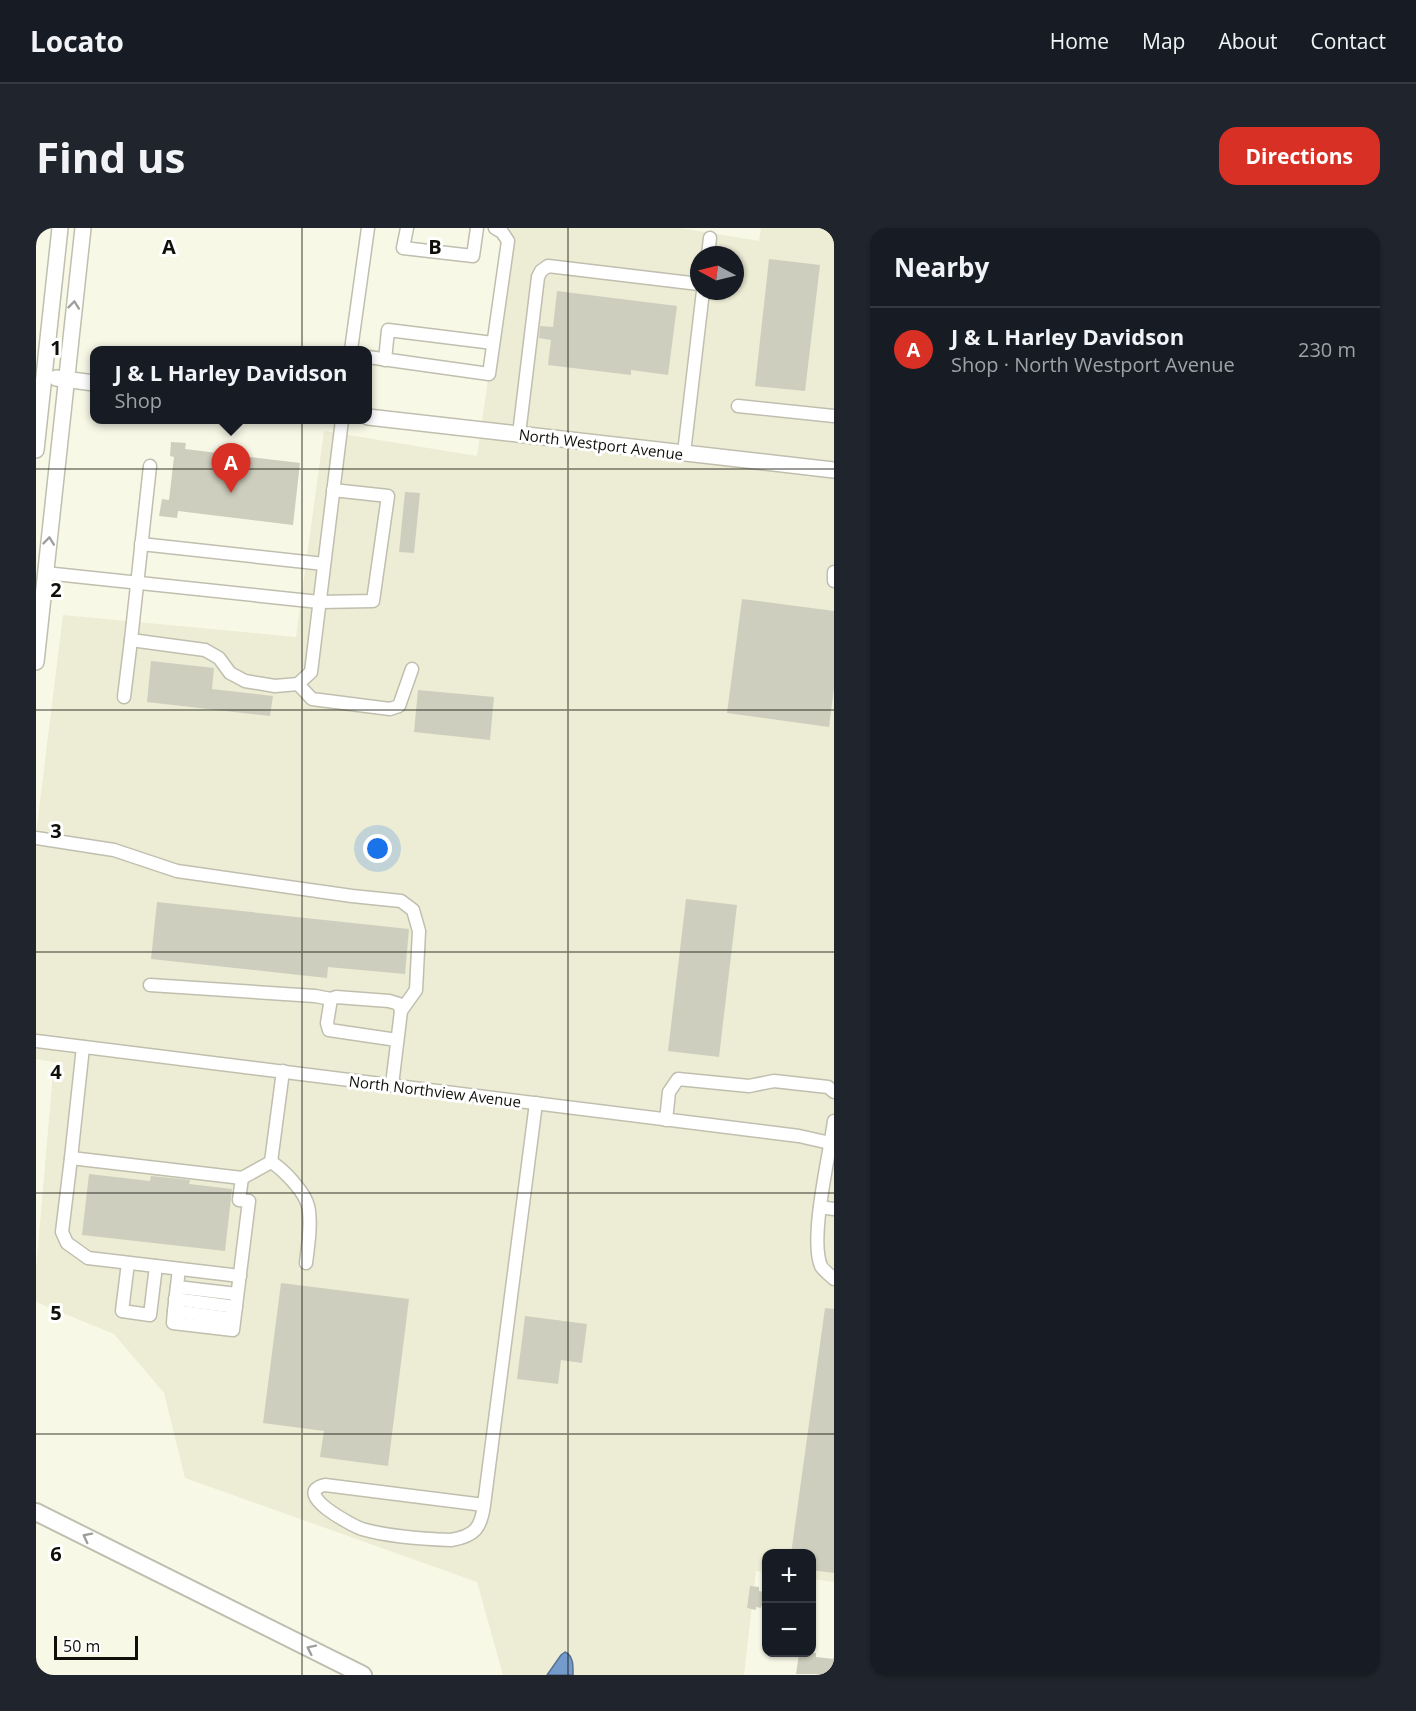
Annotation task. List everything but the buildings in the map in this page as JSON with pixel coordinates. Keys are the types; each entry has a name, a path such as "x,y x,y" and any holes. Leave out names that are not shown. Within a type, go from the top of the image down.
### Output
{"highway":[{"path":"36,1512 363,1675"}],"main road":[{"path":"36,450 40,376 60,228"},
{"path":"36,662 83,228"},
{"path":"40,376 90,382"},
{"name":"North Westport Avenue","path":"372,417 834,470"}],"street":[{"path":"352,346 368,228"},
{"path":"406,228 403,248 473,256 477,228"},
{"path":"372,358 489,374 508,241 502,232 495,228"},
{"path":"709,246 710,238"},
{"path":"519,434 538,277 544,268 548,266 690,283"},
{"path":"684,453 702,300"},
{"path":"385,360 388,330 493,344"},
{"path":"738,406 834,416"},
{"path":"131,640 205,650 219,658 230,673 245,681 275,686 298,684 310,672 341,424"},
{"path":"124,697 150,466"},
{"path":"45,573 319,602 373,601 388,496 333,490"},
{"path":"141,544 324,564"},
{"path":"834,572 834,581"},
{"path":"298,684 312,699 390,709 399,706 412,669"},
{"path":"36,838 114,850 177,871 401,901 413,910 419,931 416,990 401,1011"},
{"path":"150,985 331,999 389,1001 399,1004 401,1011 392,1085"},
{"path":"331,999 327,1023 329,1030 398,1040"},
{"name":"North Northview Avenue","path":"36,1041 536,1103 799,1137 833,1144"},
{"path":"83,1047 62,1232 67,1243 88,1258 240,1276"},
{"path":"271,1162 283,1071"},
{"path":"666,1120 669,1092 678,1079 749,1086 774,1081 828,1087 834,1092"},
{"path":"484,1505 325,1485 316,1491 315,1497 320,1504 359,1528 373,1532 451,1540 474,1533 482,1519 484,1505 536,1103"},
{"path":"834,1120 833,1144 820,1207 818,1241 821,1266 834,1279"},
{"path":"71,1158 242,1178 271,1162"},
{"path":"271,1162 279,1167 298,1189 308,1205 306,1263"},
{"path":"179,1269 172,1323 233,1330 249,1201 239,1200 242,1178"},
{"path":"820,1207 834,1209"},
{"path":"128,1263 122,1311 150,1315 156,1266"},
{"path":"175,1299 236,1307"}],"shaded area":[{"path":"510,228 680,228 759,241 761,228 834,228 834,1582 816,1580 816,1549 762,1549 762,1572 756,1571 744,1675 503,1675 477,1582 185,1478 164,1393 114,1334 36,1302 36,1269 54,1062 36,1059 36,834 63,615 296,637 324,431 477,456"}],"water":[{"path":"565,1652 571,1659 573,1675 547,1675 561,1655"}],"place":[{"name":"J & L Harley Davidson","path":"231,493"}]}
